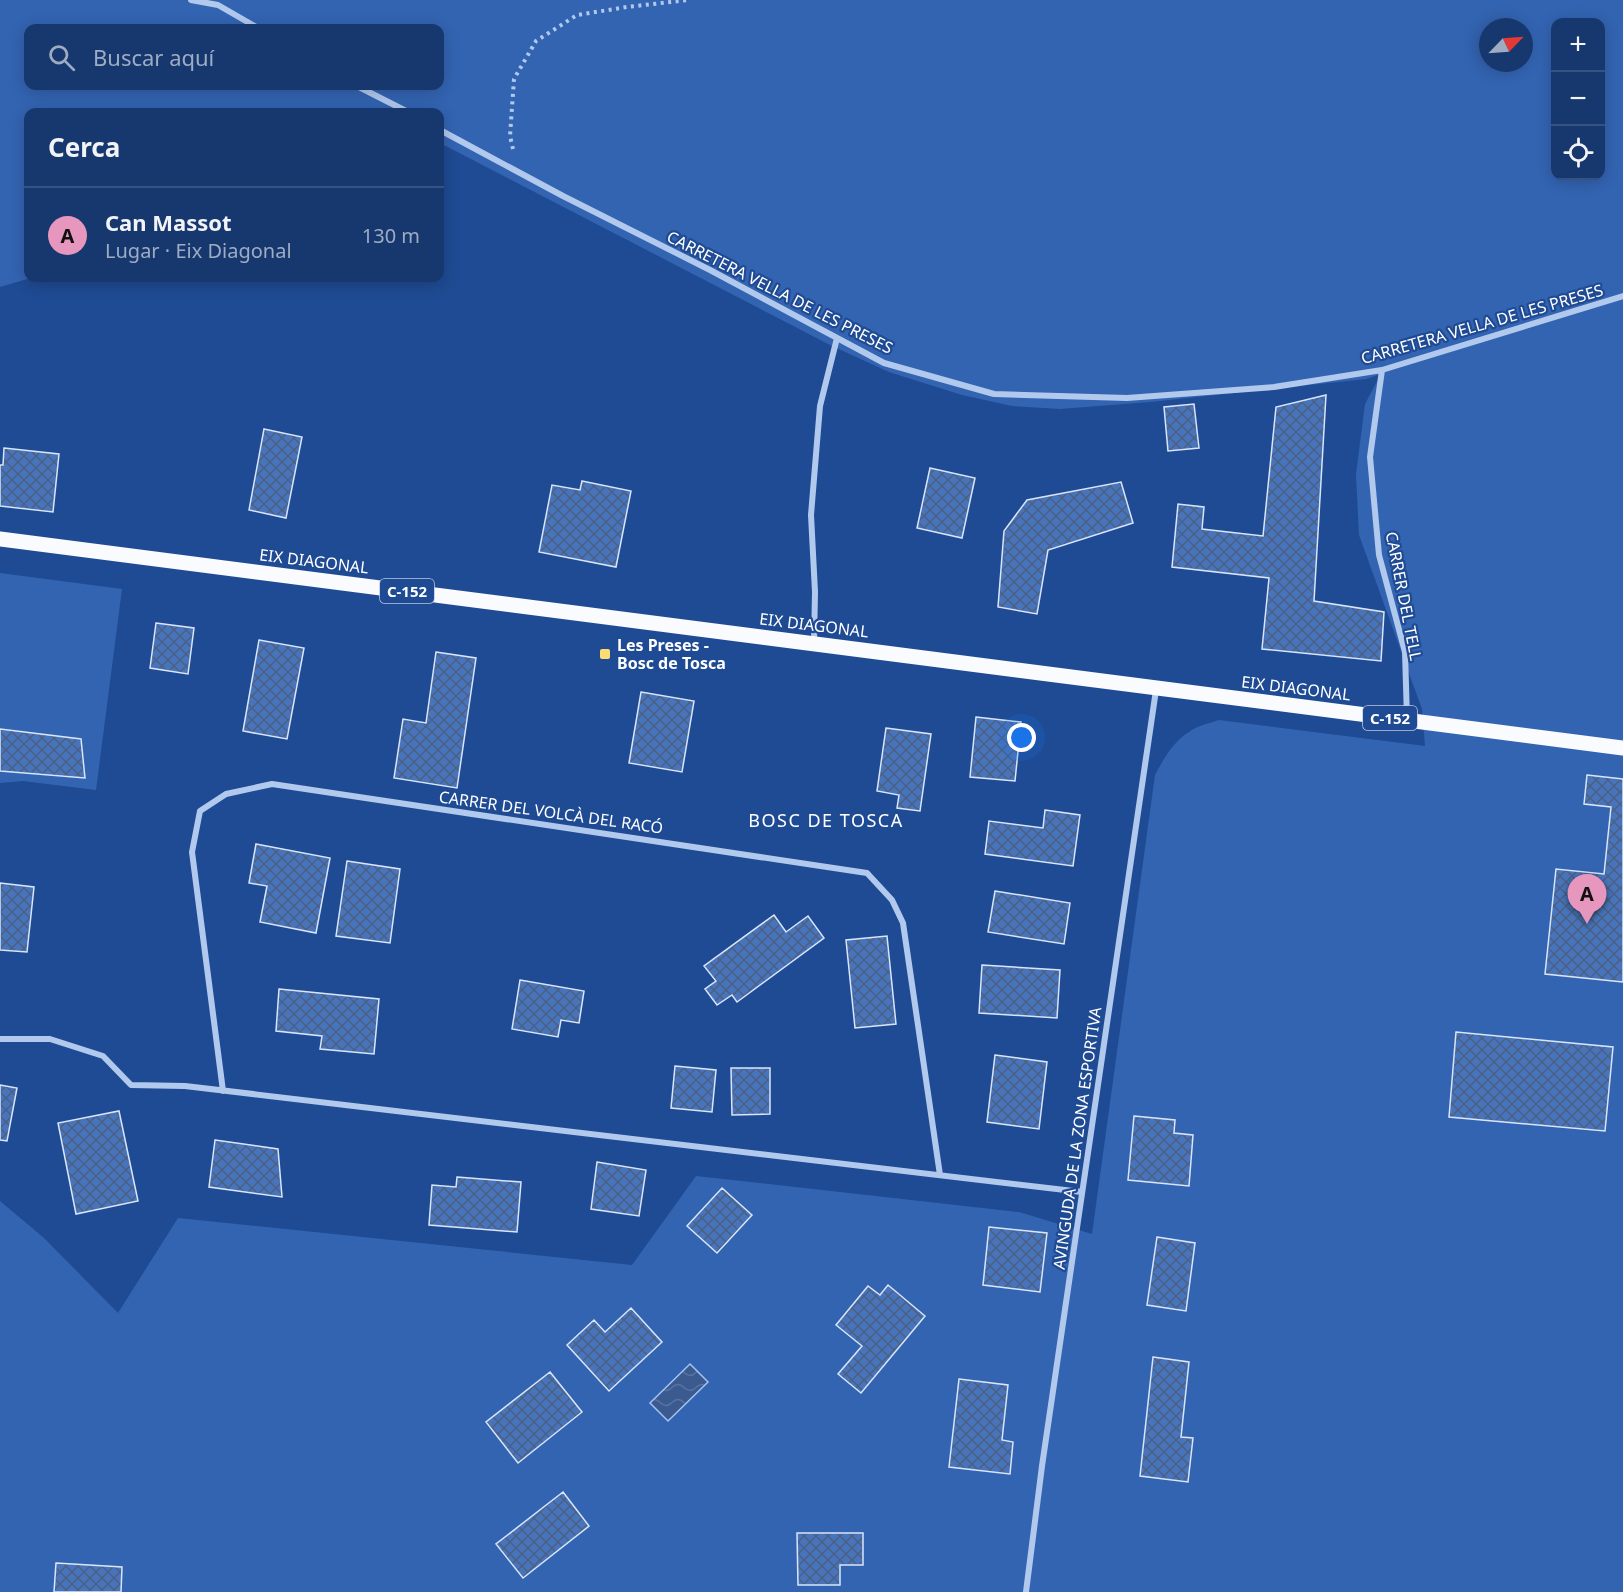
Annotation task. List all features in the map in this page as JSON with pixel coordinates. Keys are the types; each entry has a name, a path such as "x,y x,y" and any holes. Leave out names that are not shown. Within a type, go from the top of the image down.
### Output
{"main road":[{"name":"EIX DIAGONAL","path":"0,539 1623,748"}],"street":[{"path":"190,0 218,4 251,24"},
{"path":"365,90 400,108"},
{"name":"CARRETERA VELLA DE LES PRESES","path":"444,131 563,196 710,270 884,363 994,394 1127,398 1274,387 1382,370 1623,296"},
{"path":"814,644 811,515 820,406 837,338"},
{"name":"CARRER DEL TELL","path":"1382,370 1370,457 1379,555 1405,652 1407,720"},
{"name":"AVINGUDA DE LA ZONA ESPORTIVA","path":"1026,1592 1042,1466 1156,688"},
{"name":"CARRER DEL VOLCÀ DEL RACÓ","path":"223,1091 192,852 200,811 226,794 272,784 867,873 892,900 903,923 940,1175"},
{"path":"0,1039 50,1039 103,1056 131,1085 185,1086 1082,1192"}],"path":[{"path":"520,172 510,136 514,80 536,41 577,15 688,0"}],"shaded area":[{"path":"0,0 1623,0 1623,1592 0,1592 0,1201 44,1238 118,1313 178,1218 632,1265 696,1176 1019,1212 1092,1234 1155,775 1166,756 1186,734 1219,720 1425,746 1422,709 1359,535 1356,474 1365,404 1381,374 1366,379 1150,402 1060,409 1012,406 962,395 889,372 830,345 444,145 444,108 24,108 24,280 0,287"},
{"path":"0,573 122,589 96,790 23,781 0,783"}],"water":[{"path":"690,1364 708,1382 668,1421 650,1403"}],"building":[{"path":"1326,395 1314,601 1384,612 1381,661 1262,649 1269,578 1172,567 1178,504 1204,507 1202,529 1263,536 1276,407"},
{"path":"1194,404 1199,448 1168,451 1164,407"},
{"path":"264,429 302,437 286,518 249,510"},
{"path":"4,448 59,454 53,512 0,506 0,465 3,465"},
{"path":"930,468 975,478 962,538 917,528"},
{"path":"582,481 631,491 616,567 539,552 552,485 580,490"},
{"path":"1121,482 1133,523 1048,550 1037,614 998,607 1004,531 1027,500"},
{"path":"156,623 194,628 188,674 150,668"},
{"path":"259,640 304,648 287,739 243,731"},
{"path":"436,652 476,658 457,788 394,778 403,719 426,723"},
{"path":"641,692 694,701 682,772 629,763"},
{"path":"976,717 1021,722 1015,781 970,777"},
{"path":"886,728 931,734 920,811 897,808 899,795 877,791"},
{"path":"0,729 81,739 85,778 0,771"},
{"path":"1587,775 1623,779 1623,982 1545,974 1556,869 1604,874 1611,807 1584,804"},
{"path":"1045,810 1080,815 1073,866 985,854 989,821 1043,828"},
{"path":"256,844 330,858 316,933 260,922 267,886 249,883"},
{"path":"347,861 400,869 390,943 336,936"},
{"path":"0,883 34,887 27,952 0,950"},
{"path":"995,891 1070,903 1064,944 988,932"},
{"path":"774,915 786,932 808,916 824,938 737,1002 732,995 717,1005 705,989 716,981 704,966"},
{"path":"887,936 896,1024 855,1028 846,940"},
{"path":"982,965 1060,970 1057,1018 979,1013"},
{"path":"520,980 584,991 579,1023 561,1020 558,1037 512,1029"},
{"path":"279,989 379,999 374,1054 320,1049 322,1036 276,1031"},
{"path":"1456,1032 1613,1047 1605,1131 1449,1117"},
{"path":"995,1055 1047,1062 1039,1129 987,1122"},
{"path":"675,1066 716,1070 712,1112 671,1108"},
{"path":"731,1068 770,1068 770,1114 732,1115"},
{"path":"0,1085 17,1088 7,1141 0,1140"},
{"path":"119,1111 138,1201 76,1214 58,1123"},
{"path":"1134,1116 1175,1120 1174,1133 1193,1135 1189,1186 1128,1180"},
{"path":"215,1140 278,1149 282,1197 209,1187"},
{"path":"597,1162 646,1170 639,1216 591,1209"},
{"path":"457,1177 521,1182 517,1232 429,1225 432,1185 456,1187"},
{"path":"722,1188 752,1215 717,1253 687,1226"},
{"path":"989,1227 1047,1233 1040,1292 983,1285"},
{"path":"1157,1237 1195,1243 1186,1311 1147,1305"},
{"path":"888,1285 925,1316 861,1393 838,1374 862,1346 836,1325 868,1286 880,1295"},
{"path":"631,1308 662,1342 609,1391 567,1345 594,1320 605,1332"},
{"path":"1153,1357 1189,1362 1181,1437 1193,1438 1188,1482 1140,1476"},
{"path":"550,1372 582,1412 518,1463 486,1422"},
{"path":"959,1379 1008,1385 1002,1440 1013,1442 1010,1474 949,1467"},
{"path":"563,1492 589,1526 523,1578 496,1544"},
{"path":"797,1533 863,1533 863,1565 840,1565 840,1585 798,1585"},
{"path":"56,1563 122,1567 121,1592 54,1592"}],"place":[{"name":"Les Preses - Bosc de Tosca","path":"605,654"},
{"name":"Can Massot","path":"1587,924"}],"district":[{"name":"BOSC DE TOSCA","path":"826,820"}]}
